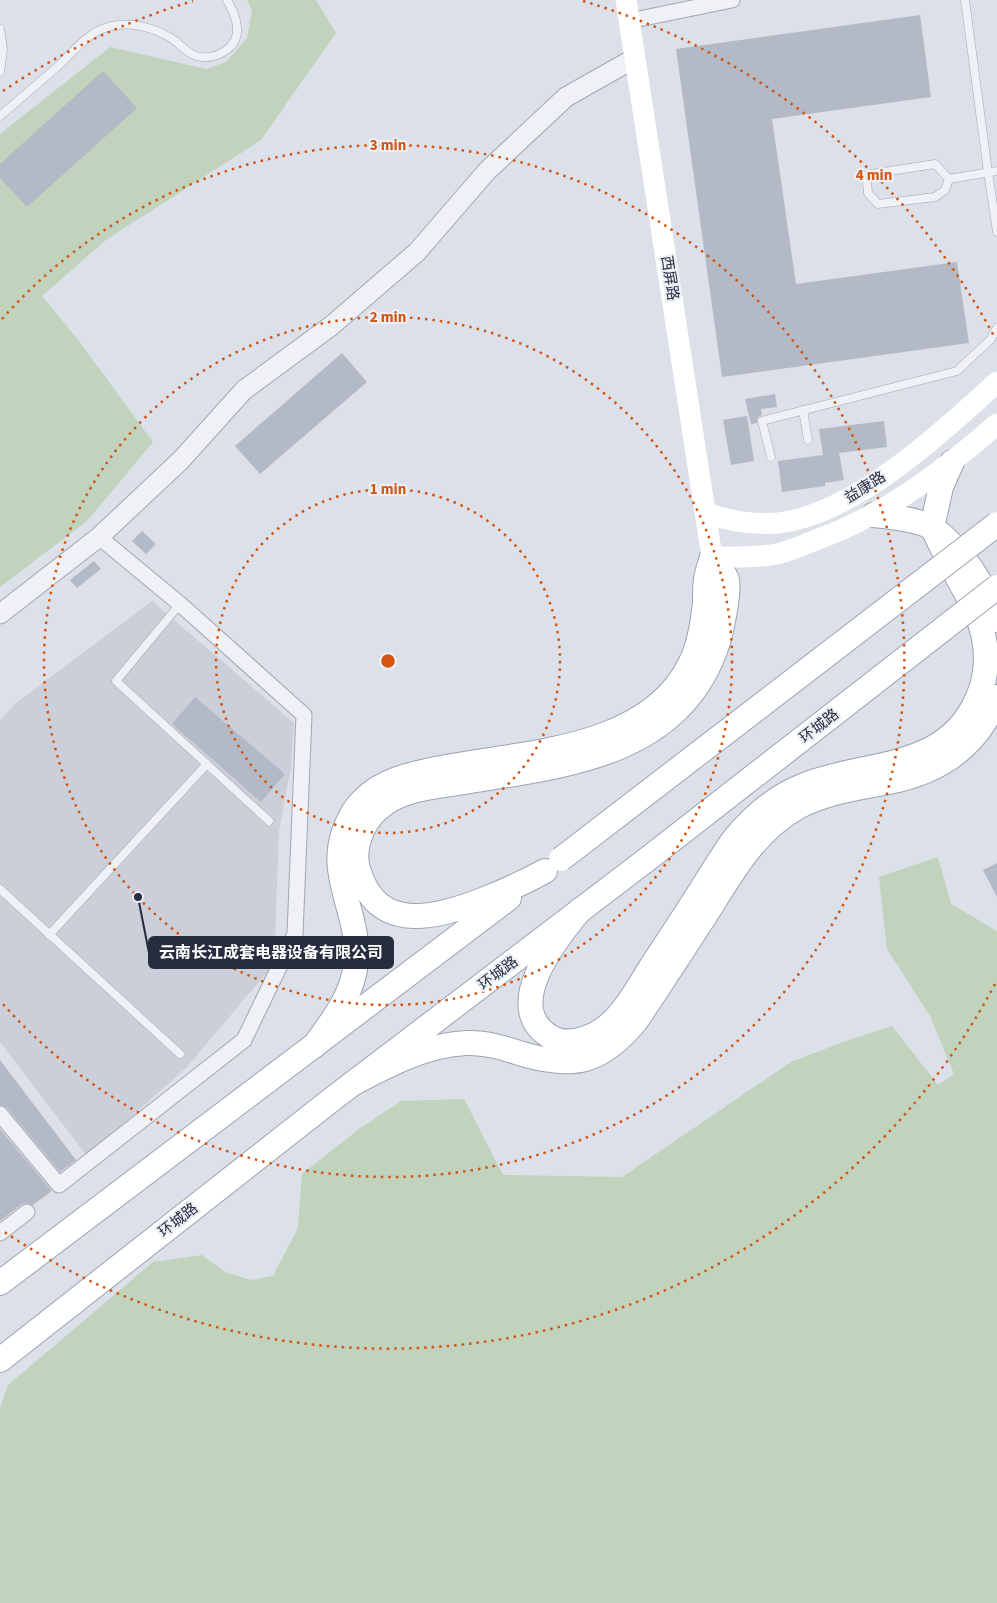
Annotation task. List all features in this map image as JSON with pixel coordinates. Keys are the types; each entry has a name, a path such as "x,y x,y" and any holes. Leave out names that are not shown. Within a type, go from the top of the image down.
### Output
{"main road":[{"name":"西屏路","path":"626,0 712,557"},
{"name":"益康路","path":"706,513 736,521 777,523 807,517 835,506 872,484 904,461 997,382"},
{"name":"益康路","path":"712,557 752,558 778,554 826,536 872,515 901,498 952,462 997,424"},
{"path":"580,910 543,962 531,995 531,1012 536,1023 554,1039 564,1042 576,1041 592,1036 616,1019 725,852 742,829 761,811 789,792 810,782 843,773 896,763 917,756 938,745 956,731 971,712 980,692 986,668 985,645 976,612 932,527 941,487 952,462"},
{"path":"872,515 900,519 932,527 969,566 986,592 997,620"},
{"path":"0,1283 553,865 997,524"},
{"path":"553,865 493,896 452,911 426,917 408,916 389,910 371,895 363,884 358,871 356,854 359,839 370,817 382,806 398,797 438,786 581,760 625,745 652,731 667,720 696,690 707,671 718,642 725,608 727,580 712,557"},
{"path":"309,1050 342,1005 351,987 355,971 355,939 338,858 343,833 352,813 360,802 379,787 397,779 434,769 540,752 584,742 618,729 654,709 678,684 694,656 702,623 706,579 712,557"},
{"name":"环城路","path":"0,1360 344,1090 645,861 997,587"},
{"path":"344,1090 391,1064 418,1053 454,1044 488,1045 540,1059 559,1062 582,1060 602,1052 619,1040 636,1020 739,862 765,831 783,816 812,800 850,789 906,778 948,760 975,735 989,715 997,697"}],"street":[{"path":"630,21 732,0"},
{"path":"0,614 99,537 181,460 244,390 331,326 417,252 487,171 566,97 636,58"},
{"path":"0,1114 59,1185 244,1040 295,934 304,714 180,604 99,537"},
{"path":"0,1233 27,1212"}],"lane":[{"path":"0,116 91,35 108,27 126,25 150,29 172,39 190,54 206,57 221,53 232,44 237,30 235,18 227,0"},
{"path":"965,0 997,232"},
{"path":"0,29 3,49 0,72"},
{"path":"935,164 949,179 945,190 935,197 878,204 868,193 867,182 871,174 935,164"},
{"path":"949,179 997,171"},
{"path":"771,458 762,420 957,371 991,339 997,328"},
{"path":"803,410 808,440"},
{"path":"180,604 116,681 269,821"},
{"path":"49,935 207,764"},
{"path":"0,889 180,1054"}],"shaded area":[{"path":"152,601 294,723 291,767 279,831 274,964 186,1068 87,1156 0,1042 0,721 16,703"}],"green space":[{"path":"247,0 316,0 336,33 261,140 106,240 42,296 79,341 153,442 87,521 0,587 0,134 110,47 206,69 226,62 247,38 252,11"},
{"path":"938,857 951,904 997,931 997,1603 0,1603 0,1408 8,1385 153,1262 202,1255 225,1272 251,1280 273,1276 298,1228 302,1174 359,1129 401,1101 464,1099 503,1175 622,1177 791,1062 892,1026 938,1085 954,1074 930,1016 887,949 879,877"}],"building":[{"path":"920,15 931,97 772,119 796,284 957,262 969,343 722,377 676,49"},
{"path":"103,71 137,108 27,207 0,178 0,164"},
{"path":"342,353 367,382 260,474 235,446"},
{"path":"775,394 777,407 761,409 762,415 758,417 757,423 751,424 745,399"},
{"path":"747,416 754,461 731,465 723,420"},
{"path":"884,421 887,447 839,453 844,480 825,483 825,486 782,492 778,461 823,455 819,429"},
{"path":"142,531 156,544 146,554 132,541"},
{"path":"94,561 101,569 77,588 70,580"},
{"path":"195,697 285,774 261,802 172,724"},
{"path":"997,863 997,897 983,870"},
{"path":"0,1060 76,1160 60,1172 7,1108 0,1105"},
{"path":"0,1129 52,1191 33,1205 22,1204 0,1221"}],"place":[{"name":"云南长江成套电器设备有限公司","path":"138,897"}]}
